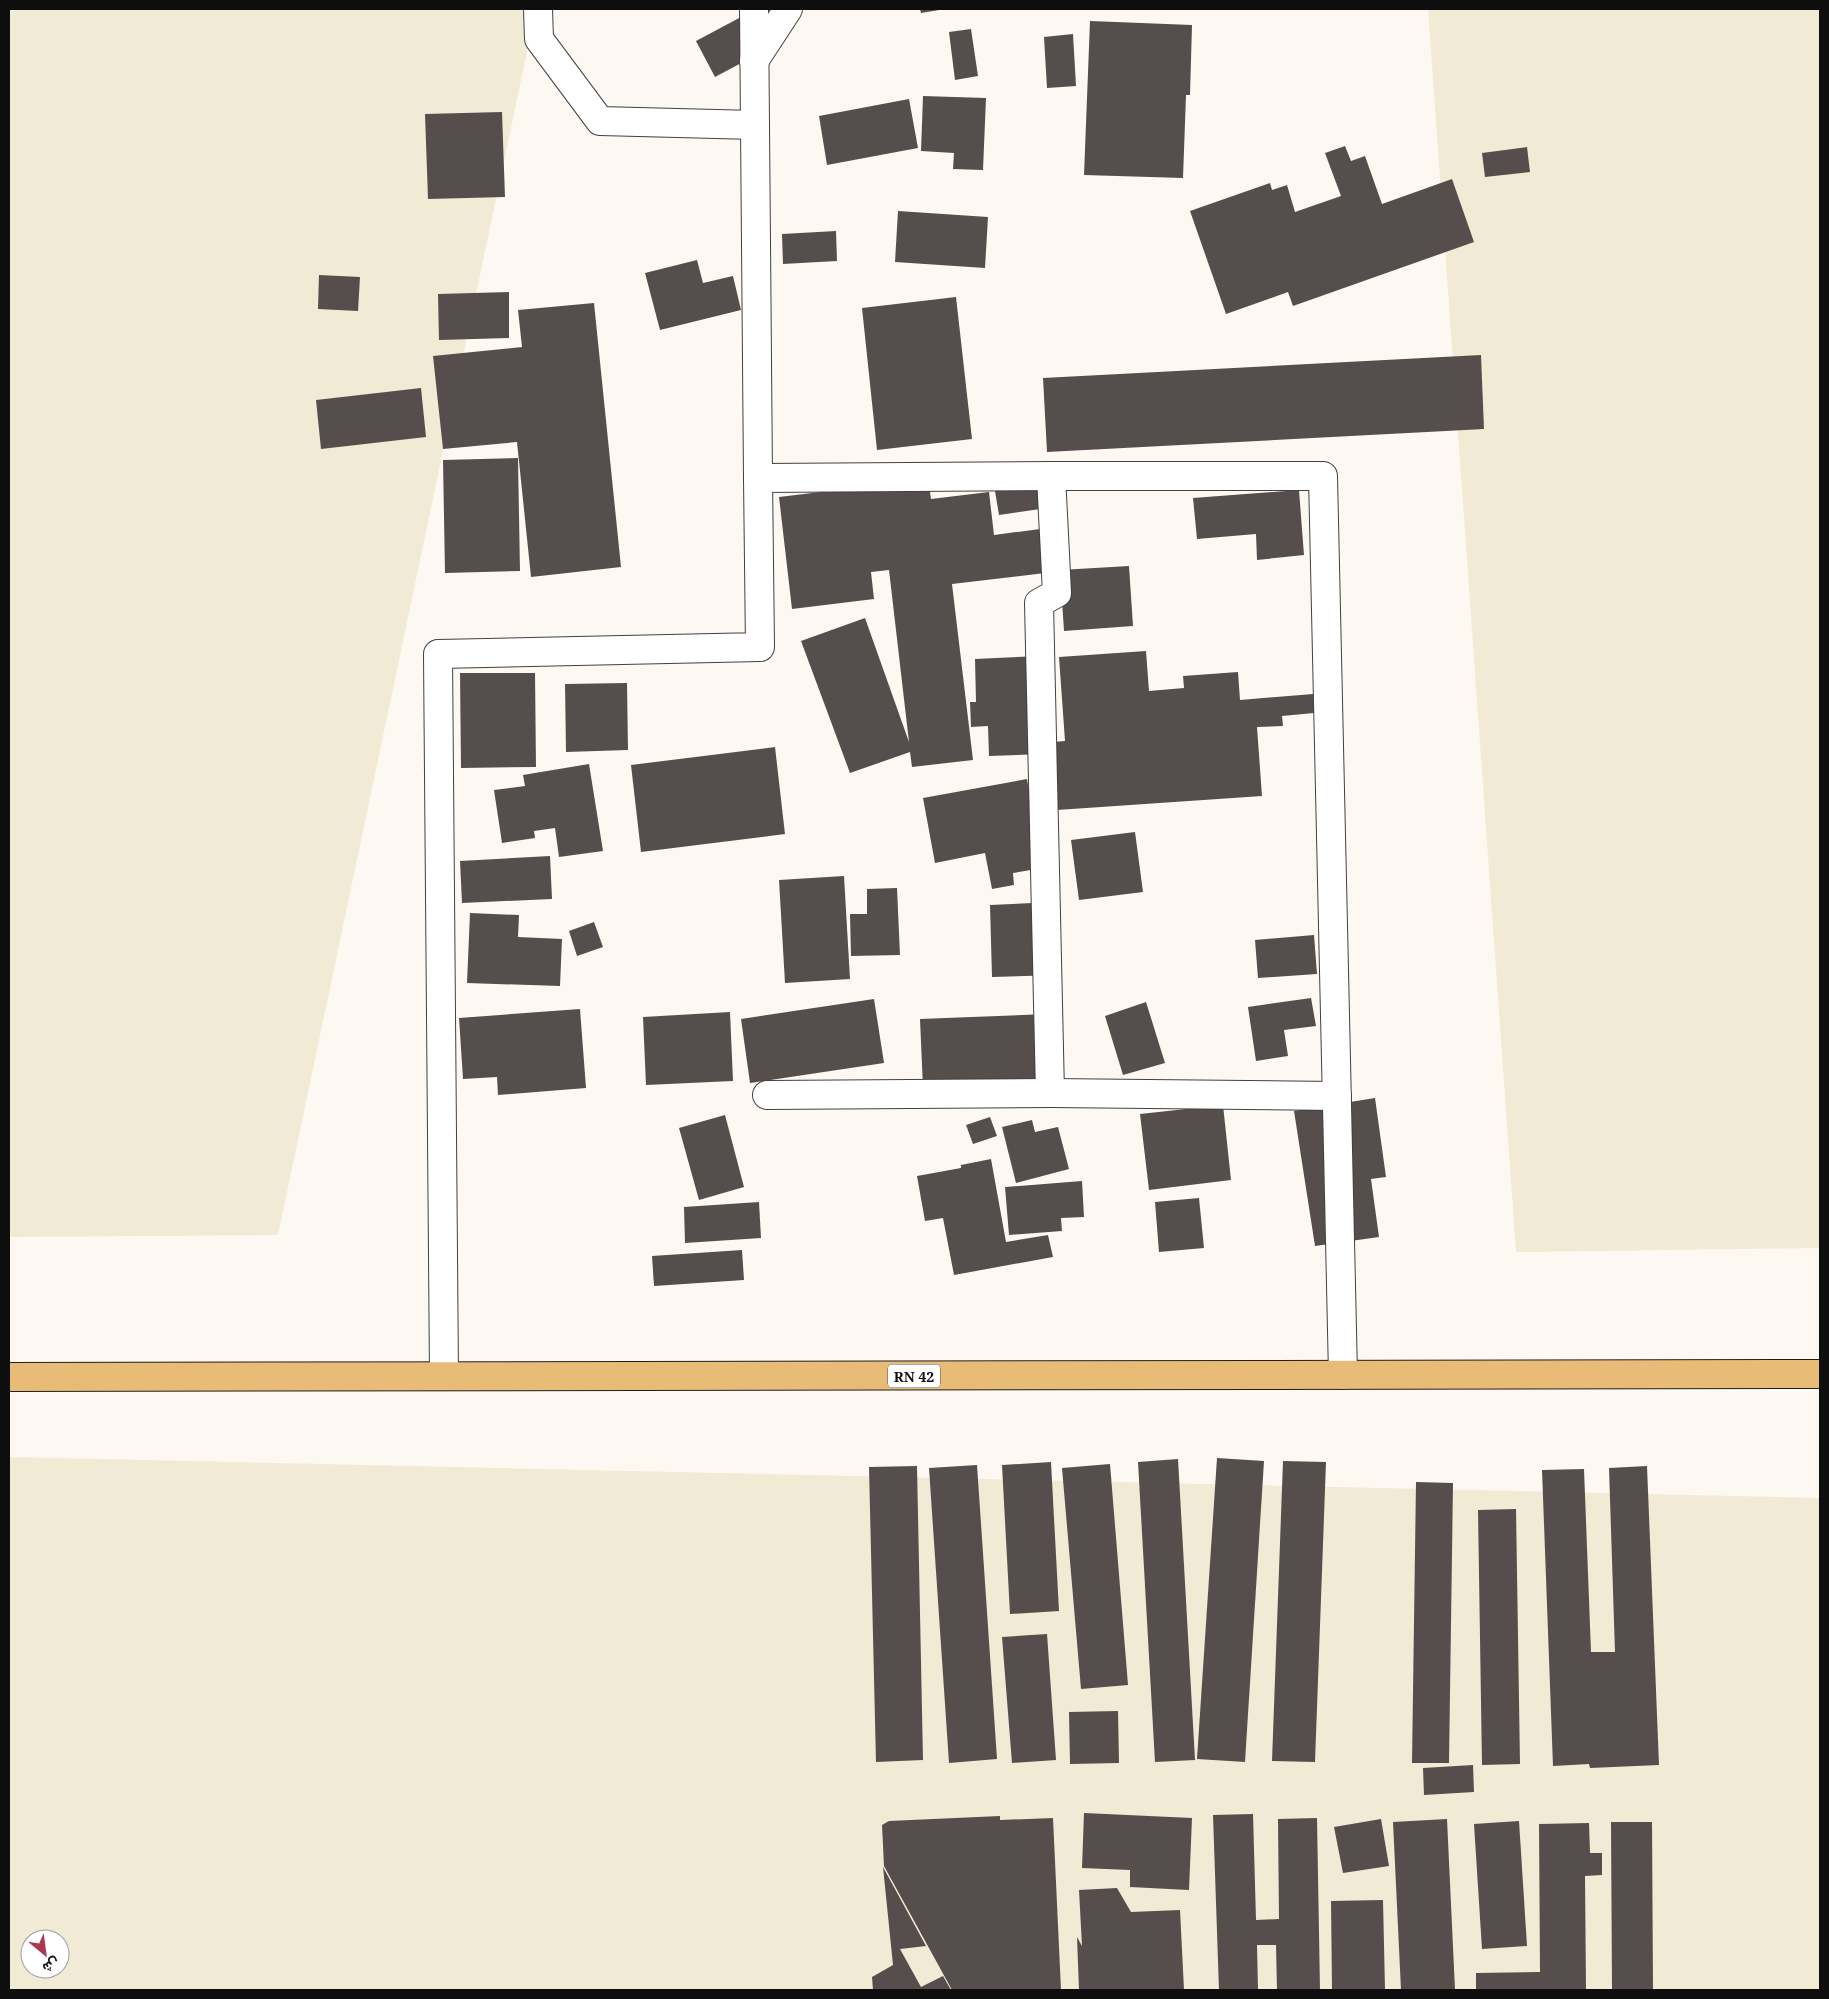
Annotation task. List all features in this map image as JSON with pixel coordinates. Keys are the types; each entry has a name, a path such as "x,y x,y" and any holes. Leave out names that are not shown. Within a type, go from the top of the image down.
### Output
{"main road":[{"name":"RN 42","path":"9,1377 1820,1374"}],"street":[{"path":"538,9 538,39 600,121 754,125"},
{"path":"444,1376 438,654 760,647 754,9"},
{"path":"754,61 788,9"},
{"path":"1050,1093 1039,603 1057,593 1051,476"},
{"path":"758,478 1323,476 1343,1375"},
{"path":"767,1094 1050,1093 1337,1096"}],"shaded area":[{"path":"9,9 536,9 278,1235 9,1237"},
{"path":"1428,9 1820,9 1820,1248 1516,1252"},
{"path":"9,1457 1820,1498 1820,1990 9,1990"}],"building":[{"path":"920,9 938,9 939,10 921,13"},
{"path":"741,17 760,53 715,77 696,41"},
{"path":"1090,21 1192,25 1190,95 1186,95 1183,178 1084,175"},
{"path":"971,29 978,76 955,80 949,32"},
{"path":"1073,34 1076,86 1047,88 1044,37"},
{"path":"923,96 986,98 983,170 953,169 954,153 921,151"},
{"path":"909,99 918,148 827,165 819,116"},
{"path":"502,112 505,197 428,199 425,114"},
{"path":"1345,146 1351,161 1365,156 1382,204 1452,179 1474,242 1293,306 1288,292 1226,314 1190,211 1270,183 1272,190 1287,185 1295,212 1341,196 1325,153"},
{"path":"1527,147 1530,172 1485,177 1482,153"},
{"path":"898,211 988,217 985,268 895,262"},
{"path":"836,231 837,261 783,264 782,234"},
{"path":"697,260 703,283 733,276 741,310 660,330 645,273"},
{"path":"319,275 360,277 358,311 318,309"},
{"path":"509,292 509,338 439,340 438,294"},
{"path":"956,297 972,439 877,450 862,308"},
{"path":"594,303 621,567 531,577 517,442 443,449 433,356 522,347 518,310"},
{"path":"1481,355 1484,429 1047,452 1043,378"},
{"path":"421,388 426,437 321,449 316,400"},
{"path":"518,458 520,571 445,573 443,460"},
{"path":"1041,472 1047,508 999,515 993,479"},
{"path":"928,479 931,499 989,492 994,535 1040,529 1045,573 952,584 973,760 912,767 910,752 850,773 801,641 865,618 909,742 889,570 871,572 874,599 792,609 779,497"},
{"path":"1299,490 1304,555 1257,560 1256,534 1197,539 1193,498"},
{"path":"1129,566 1133,626 1064,631 1060,570"},
{"path":"1146,651 1149,691 1184,688 1183,676 1238,672 1240,700 1313,694 1314,713 1282,716 1283,726 1257,727 1262,796 1057,810 1053,742 1065,741 1059,657"},
{"path":"1040,656 1043,754 989,756 988,726 971,727 970,702 976,702 975,659"},
{"path":"460,673 535,673 536,767 461,768"},
{"path":"627,683 628,750 566,752 565,684"},
{"path":"775,747 785,834 641,852 631,765"},
{"path":"589,764 603,851 559,857 555,828 534,831 535,838 502,843 494,790 525,786 523,775"},
{"path":"1027,779 1042,868 1013,873 1014,885 992,889 985,853 935,863 923,798"},
{"path":"1135,832 1143,892 1079,900 1071,840"},
{"path":"550,856 552,899 462,903 460,861"},
{"path":"844,876 850,979 785,983 779,880"},
{"path":"897,888 900,955 851,956 850,914 867,914 867,889"},
{"path":"1056,902 1059,975 992,977 990,905"},
{"path":"470,913 519,915 518,937 562,939 560,986 467,983"},
{"path":"594,922 603,947 577,956 569,931"},
{"path":"1314,935 1317,974 1258,978 1255,940"},
{"path":"1311,998 1316,1026 1284,1030 1288,1056 1256,1061 1248,1007"},
{"path":"874,999 884,1063 750,1083 741,1019"},
{"path":"1146,1002 1165,1063 1123,1075 1105,1016"},
{"path":"580,1009 586,1088 498,1095 497,1077 463,1079 459,1018"},
{"path":"730,1012 733,1081 646,1085 643,1017"},
{"path":"1048,1014 1051,1081 923,1088 920,1019"},
{"path":"1375,1098 1386,1177 1371,1179 1379,1237 1315,1246 1294,1111"},
{"path":"1223,1105 1231,1180 1149,1190 1140,1114"},
{"path":"725,1115 744,1187 699,1200 679,1128"},
{"path":"990,1117 997,1136 973,1144 966,1125"},
{"path":"1032,1120 1035,1132 1058,1127 1069,1169 1016,1183 1002,1127"},
{"path":"991,1159 1006,1242 1048,1235 1053,1257 954,1275 943,1218 925,1221 917,1176 961,1168 961,1165"},
{"path":"1082,1181 1084,1217 1061,1218 1062,1231 1009,1235 1005,1187"},
{"path":"1199,1198 1204,1248 1159,1252 1155,1202"},
{"path":"759,1202 761,1238 685,1243 684,1207"},
{"path":"742,1250 744,1280 654,1286 652,1256"},
{"path":"1217,1458 1264,1461 1245,1762 1197,1759"},
{"path":"1178,1459 1195,1760 1155,1762 1138,1462"},
{"path":"1283,1461 1326,1462 1315,1762 1272,1761"},
{"path":"1051,1462 1059,1611 1010,1614 1002,1465"},
{"path":"1110,1464 1128,1685 1081,1689 1062,1468"},
{"path":"977,1465 997,1759 949,1763 929,1468"},
{"path":"917,1466 923,1760 876,1762 869,1467"},
{"path":"1647,1466 1659,1765 1590,1768 1589,1764 1553,1766 1542,1470 1584,1469 1591,1652 1615,1652 1609,1468"},
{"path":"1416,1482 1453,1483 1449,1763 1412,1763"},
{"path":"1516,1509 1520,1764 1482,1765 1478,1510"},
{"path":"1047,1634 1056,1760 1012,1763 1002,1637"},
{"path":"1118,1711 1119,1763 1070,1764 1069,1712"},
{"path":"1473,1765 1474,1792 1424,1795 1423,1768"},
{"path":"1084,1813 1192,1818 1189,1890 1130,1887 1130,1870 1082,1868"},
{"path":"1253,1814 1256,1920 1279,1919 1278,1819 1317,1818 1320,1990 1277,1990 1276,1945 1257,1945 1258,1990 1219,1990 1213,1815"},
{"path":"1000,1816 1000,1820 1053,1818 1061,1990 952,1990 884,1866 882,1825 889,1821"},
{"path":"1381,1819 1389,1866 1343,1873 1334,1827"},
{"path":"1447,1819 1455,1990 1401,1990 1393,1822"},
{"path":"1519,1821 1527,1946 1482,1949 1474,1824"},
{"path":"1611,1822 1652,1822 1653,1990 1612,1990"},
{"path":"1589,1823 1590,1853 1602,1853 1602,1875 1585,1876 1586,1990 1476,1990 1476,1973 1540,1972 1539,1824"},
{"path":"883,1867 926,1946 900,1949 921,1987 943,1976 951,1990 873,1990 872,1977 893,1965"},
{"path":"1117,1888 1131,1912 1180,1910 1184,1990 1079,1990 1077,1937 1082,1946 1079,1890"},
{"path":"1383,1900 1385,1990 1332,1990 1331,1901"}]}
